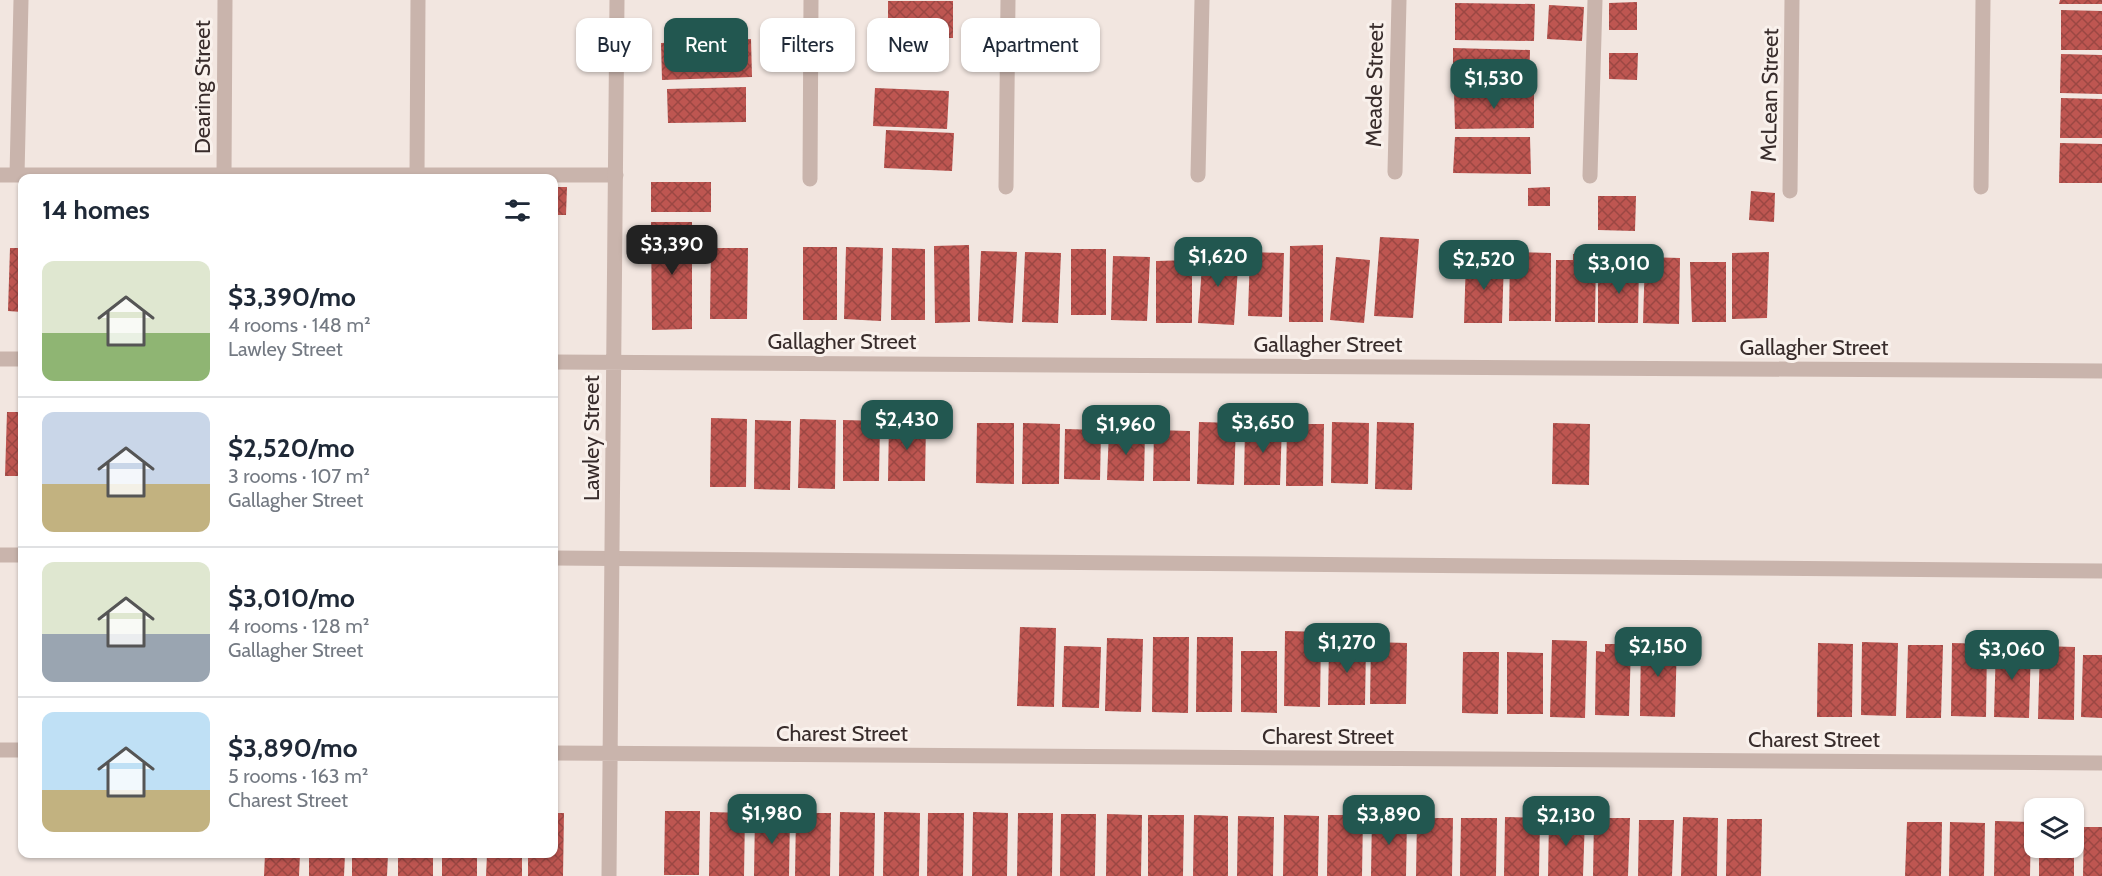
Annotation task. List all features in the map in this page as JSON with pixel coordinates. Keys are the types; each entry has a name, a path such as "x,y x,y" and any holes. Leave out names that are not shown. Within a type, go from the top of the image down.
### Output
{"street":[{"path":"0,175 17,175 21,0"},
{"name":"Dearing Street","path":"224,174 225,0"},
{"path":"417,174 418,0"},
{"name":"Lawley Street","path":"609,876 617,0"},
{"path":"810,179 811,0"},
{"path":"1006,188 1008,0"},
{"path":"1198,175 1202,0"},
{"name":"Meade Street","path":"1395,172 1399,0"},
{"path":"1590,176 1595,0"},
{"name":"McLean Street","path":"1790,191 1792,0"},
{"path":"1981,187 1983,0"},
{"path":"558,175 616,175"},
{"path":"0,359 18,359"},
{"name":"Gallagher Street","path":"558,362 2102,371"},
{"path":"0,555 18,555"},
{"path":"558,558 2102,571"},
{"path":"0,750 18,750"},
{"name":"Charest Street","path":"558,753 2102,763"}],"building":[{"path":"2060,0 2102,0 2102,4 2059,4"},
{"path":"888,1 953,1 953,38 949,38 949,18 888,18"},
{"path":"1637,2 1637,30 1609,30 1609,3"},
{"path":"1455,3 1535,4 1534,41 1455,40"},
{"path":"1549,5 1584,7 1582,41 1547,39"},
{"path":"2061,10 2102,11 2102,50 2061,50"},
{"path":"748,39 751,39 752,77 662,80 661,43 664,43 664,72 748,72"},
{"path":"1453,48 1530,50 1529,86 1453,84"},
{"path":"1609,53 1638,53 1637,80 1609,79"},
{"path":"2061,54 2102,55 2102,94 2060,93"},
{"path":"746,87 746,122 668,123 667,89"},
{"path":"875,88 949,91 947,129 873,126"},
{"path":"1454,91 1534,92 1534,128 1455,129"},
{"path":"2061,98 2102,99 2102,138 2060,138"},
{"path":"886,130 954,133 952,171 884,168"},
{"path":"1455,137 1530,137 1531,174 1453,173"},
{"path":"2060,143 2102,144 2102,183 2059,183"},
{"path":"651,182 711,182 711,212 651,212"},
{"path":"558,187 567,187 566,215 558,215"},
{"path":"1550,187 1550,206 1528,206 1528,188"},
{"path":"1751,191 1775,193 1774,222 1749,220"},
{"path":"1598,196 1636,196 1635,231 1598,230"},
{"path":"651,222 692,222 692,329 652,330"},
{"path":"1380,237 1419,239 1413,318 1374,316"},
{"path":"969,245 970,322 935,323 934,246"},
{"path":"1323,245 1323,322 1289,322 1290,246"},
{"path":"803,247 837,247 837,320 803,320"},
{"path":"846,247 883,248 881,321 844,319"},
{"path":"10,248 18,248 18,312 8,311"},
{"path":"711,248 748,248 747,319 710,319"},
{"path":"892,248 925,249 925,320 891,320"},
{"path":"1071,249 1106,249 1106,315 1071,315"},
{"path":"981,251 1017,252 1013,323 978,321"},
{"path":"1203,251 1239,253 1234,325 1198,323"},
{"path":"1025,252 1061,253 1058,323 1022,322"},
{"path":"1250,252 1284,253 1282,317 1248,316"},
{"path":"1510,252 1551,253 1551,321 1509,321"},
{"path":"1769,252 1767,318 1732,319 1732,253"},
{"path":"1573,254 1596,255 1595,322 1555,322 1556,260 1573,260"},
{"path":"1113,256 1150,257 1147,321 1111,320"},
{"path":"1336,257 1370,260 1364,323 1330,320"},
{"path":"1645,257 1680,258 1679,324 1643,323"},
{"path":"1466,258 1504,259 1502,323 1464,323"},
{"path":"1192,260 1192,323 1156,323 1156,261"},
{"path":"1690,262 1726,262 1726,322 1692,322"},
{"path":"1616,263 1639,263 1638,323 1598,323 1598,272 1616,273"},
{"path":"7,412 18,412 18,476 5,476"},
{"path":"711,418 747,419 746,487 710,487"},
{"path":"800,419 836,420 835,489 798,488"},
{"path":"755,420 791,421 790,490 754,489"},
{"path":"843,420 880,421 879,481 843,481"},
{"path":"889,420 926,421 925,481 888,481"},
{"path":"1199,422 1236,423 1234,485 1197,484"},
{"path":"1332,422 1369,423 1368,484 1331,483"},
{"path":"1377,422 1414,423 1412,490 1375,489"},
{"path":"977,423 1014,423 1014,484 976,483"},
{"path":"1023,423 1060,424 1059,484 1022,484"},
{"path":"1245,423 1282,424 1280,485 1244,485"},
{"path":"1553,423 1590,424 1589,485 1552,484"},
{"path":"1287,424 1324,424 1323,486 1286,486"},
{"path":"1065,429 1101,430 1100,480 1064,479"},
{"path":"1109,430 1145,431 1144,481 1107,480"},
{"path":"1154,430 1190,431 1190,481 1153,481"},
{"path":"1020,627 1056,628 1054,707 1017,706"},
{"path":"1285,631 1321,632 1320,707 1284,706"},
{"path":"1153,637 1189,637 1188,713 1152,712"},
{"path":"1197,637 1233,637 1232,712 1196,712"},
{"path":"1107,638 1143,639 1141,712 1105,711"},
{"path":"1641,639 1677,639 1675,717 1640,716"},
{"path":"1552,640 1587,641 1585,718 1550,717"},
{"path":"1371,642 1407,643 1406,704 1370,704"},
{"path":"1862,642 1898,643 1896,716 1861,715"},
{"path":"1818,643 1853,644 1852,717 1817,717"},
{"path":"1952,643 1987,644 1986,717 1951,716"},
{"path":"1329,644 1366,644 1365,705 1328,705"},
{"path":"1605,644 1631,644 1629,716 1595,715 1596,651 1605,652"},
{"path":"1996,644 2031,645 2029,718 1994,717"},
{"path":"1908,645 1943,645 1941,718 1906,718"},
{"path":"1064,646 1101,647 1099,708 1062,707"},
{"path":"2040,646 2075,647 2074,720 2038,719"},
{"path":"1241,651 1277,651 1277,713 1241,712"},
{"path":"1463,652 1499,652 1498,714 1462,713"},
{"path":"1507,652 1543,653 1543,714 1507,714"},
{"path":"2083,655 2102,655 2102,718 2081,717"},
{"path":"665,811 700,811 699,875 664,875"},
{"path":"710,812 745,813 744,876 709,876"},
{"path":"840,812 875,813 874,876 839,876"},
{"path":"884,812 920,813 919,876 883,876"},
{"path":"973,812 1008,813 1007,876 972,876"},
{"path":"558,813 564,813 563,876 528,876 528,858 558,858"},
{"path":"796,813 831,813 830,876 795,876"},
{"path":"928,813 964,813 963,876 927,876"},
{"path":"1018,813 1053,813 1052,876 1017,876"},
{"path":"755,814 790,815 789,876 754,876"},
{"path":"1061,814 1096,814 1095,876 1060,876"},
{"path":"1107,814 1142,815 1141,876 1106,876"},
{"path":"1148,815 1184,815 1183,876 1148,876"},
{"path":"1194,815 1228,816 1228,876 1193,876"},
{"path":"1284,815 1319,816 1318,876 1283,876"},
{"path":"1328,815 1363,815 1362,876 1327,876"},
{"path":"1372,815 1407,816 1406,876 1371,876"},
{"path":"1238,816 1274,817 1273,876 1237,876"},
{"path":"1505,817 1540,818 1539,876 1504,876"},
{"path":"1683,817 1718,818 1717,876 1681,876"},
{"path":"1417,818 1453,818 1452,876 1416,876"},
{"path":"1461,818 1497,818 1496,876 1460,876"},
{"path":"1549,818 1585,818 1583,876 1548,876"},
{"path":"1594,818 1630,818 1628,876 1593,876"},
{"path":"1727,819 1762,819 1761,876 1726,876"},
{"path":"1639,820 1674,820 1672,876 1638,876"},
{"path":"1995,821 2024,822 2024,858 2030,858 2030,876 1994,876"},
{"path":"1907,822 1942,822 1941,876 1905,876"},
{"path":"1950,822 1985,823 1984,876 1949,876"},
{"path":"2084,827 2102,827 2102,876 2083,876"},
{"path":"265,858 300,858 299,876 264,876"},
{"path":"309,858 345,858 344,876 309,876"},
{"path":"352,858 388,858 387,876 352,876"},
{"path":"398,858 433,858 433,876 398,876"},
{"path":"442,858 477,858 477,876 442,876"},
{"path":"487,858 522,858 522,876 486,876"},
{"path":"2039,858 2074,858 2074,876 2039,876"}]}
